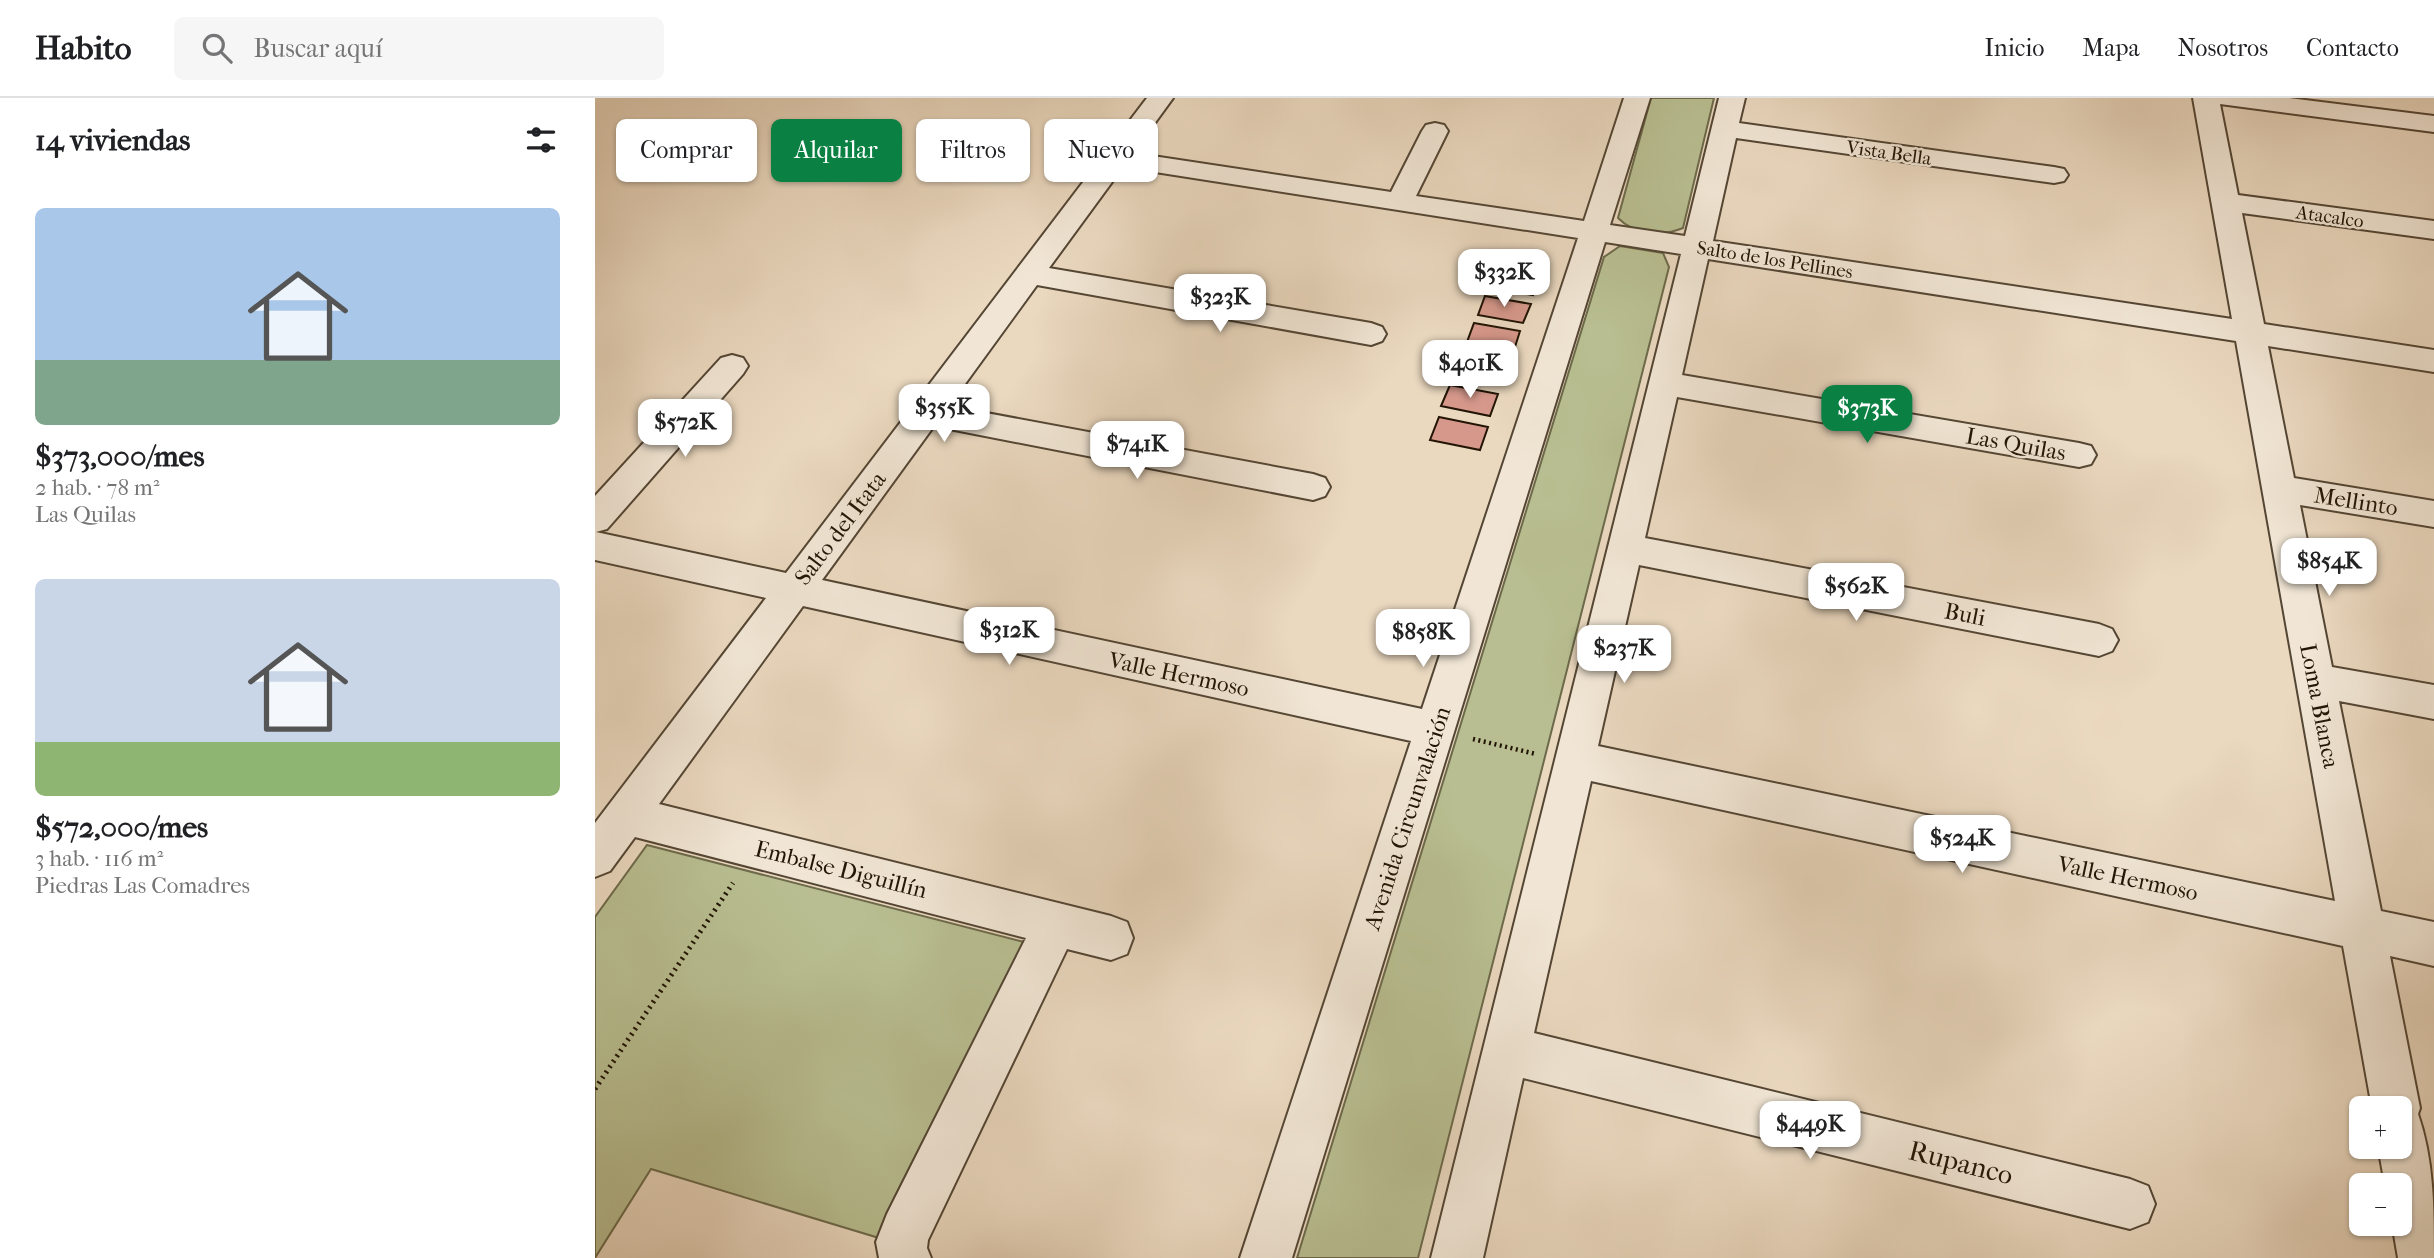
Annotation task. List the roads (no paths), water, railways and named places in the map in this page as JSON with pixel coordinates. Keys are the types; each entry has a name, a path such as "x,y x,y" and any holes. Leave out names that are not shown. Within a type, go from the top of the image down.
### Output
{"street":[{"name":"Salto del Itata","path":"1145,119 1160,98"},
{"name":"Avenida Circunvalación","path":"1266,1258 1637,98"},
{"name":"Loma Blanca","path":"2206,98 2394,1096"},
{"path":"2228,98 2434,124"},
{"path":"1457,1258 1728,113"},
{"name":"Vista Bella","path":"1728,113 2054,175"},
{"path":"1400,201 1435,131"},
{"name":"Salto de los Pellines","path":"1158,164 2434,361"},
{"name":"Salto del Itata","path":"595,857 1098,182"},
{"name":"Atacalco","path":"2225,202 2434,230"},
{"path":"1029,274 1371,334"},
{"path":"595,519 732,366"},
{"name":"Las Quilas","path":"1664,383 2079,455"},
{"path":"926,413 1313,487"},
{"name":"Mellinto","path":"2279,488 2434,514"},
{"name":"Valle Hermoso","path":"595,546 1435,729"},
{"name":"Buli","path":"1625,548 2099,640"},
{"path":"2315,680 2434,702"},
{"name":"Valle Hermoso","path":"1575,759 2434,944"},
{"name":"Embalse Diguillín","path":"626,815 1111,937"},
{"path":"905,1258 901,1252 901,1242 905,1232 1056,924"},
{"name":"Rupanco","path":"1506,1050 2130,1203"},
{"path":"2406,1159 2427,1256"}]}
